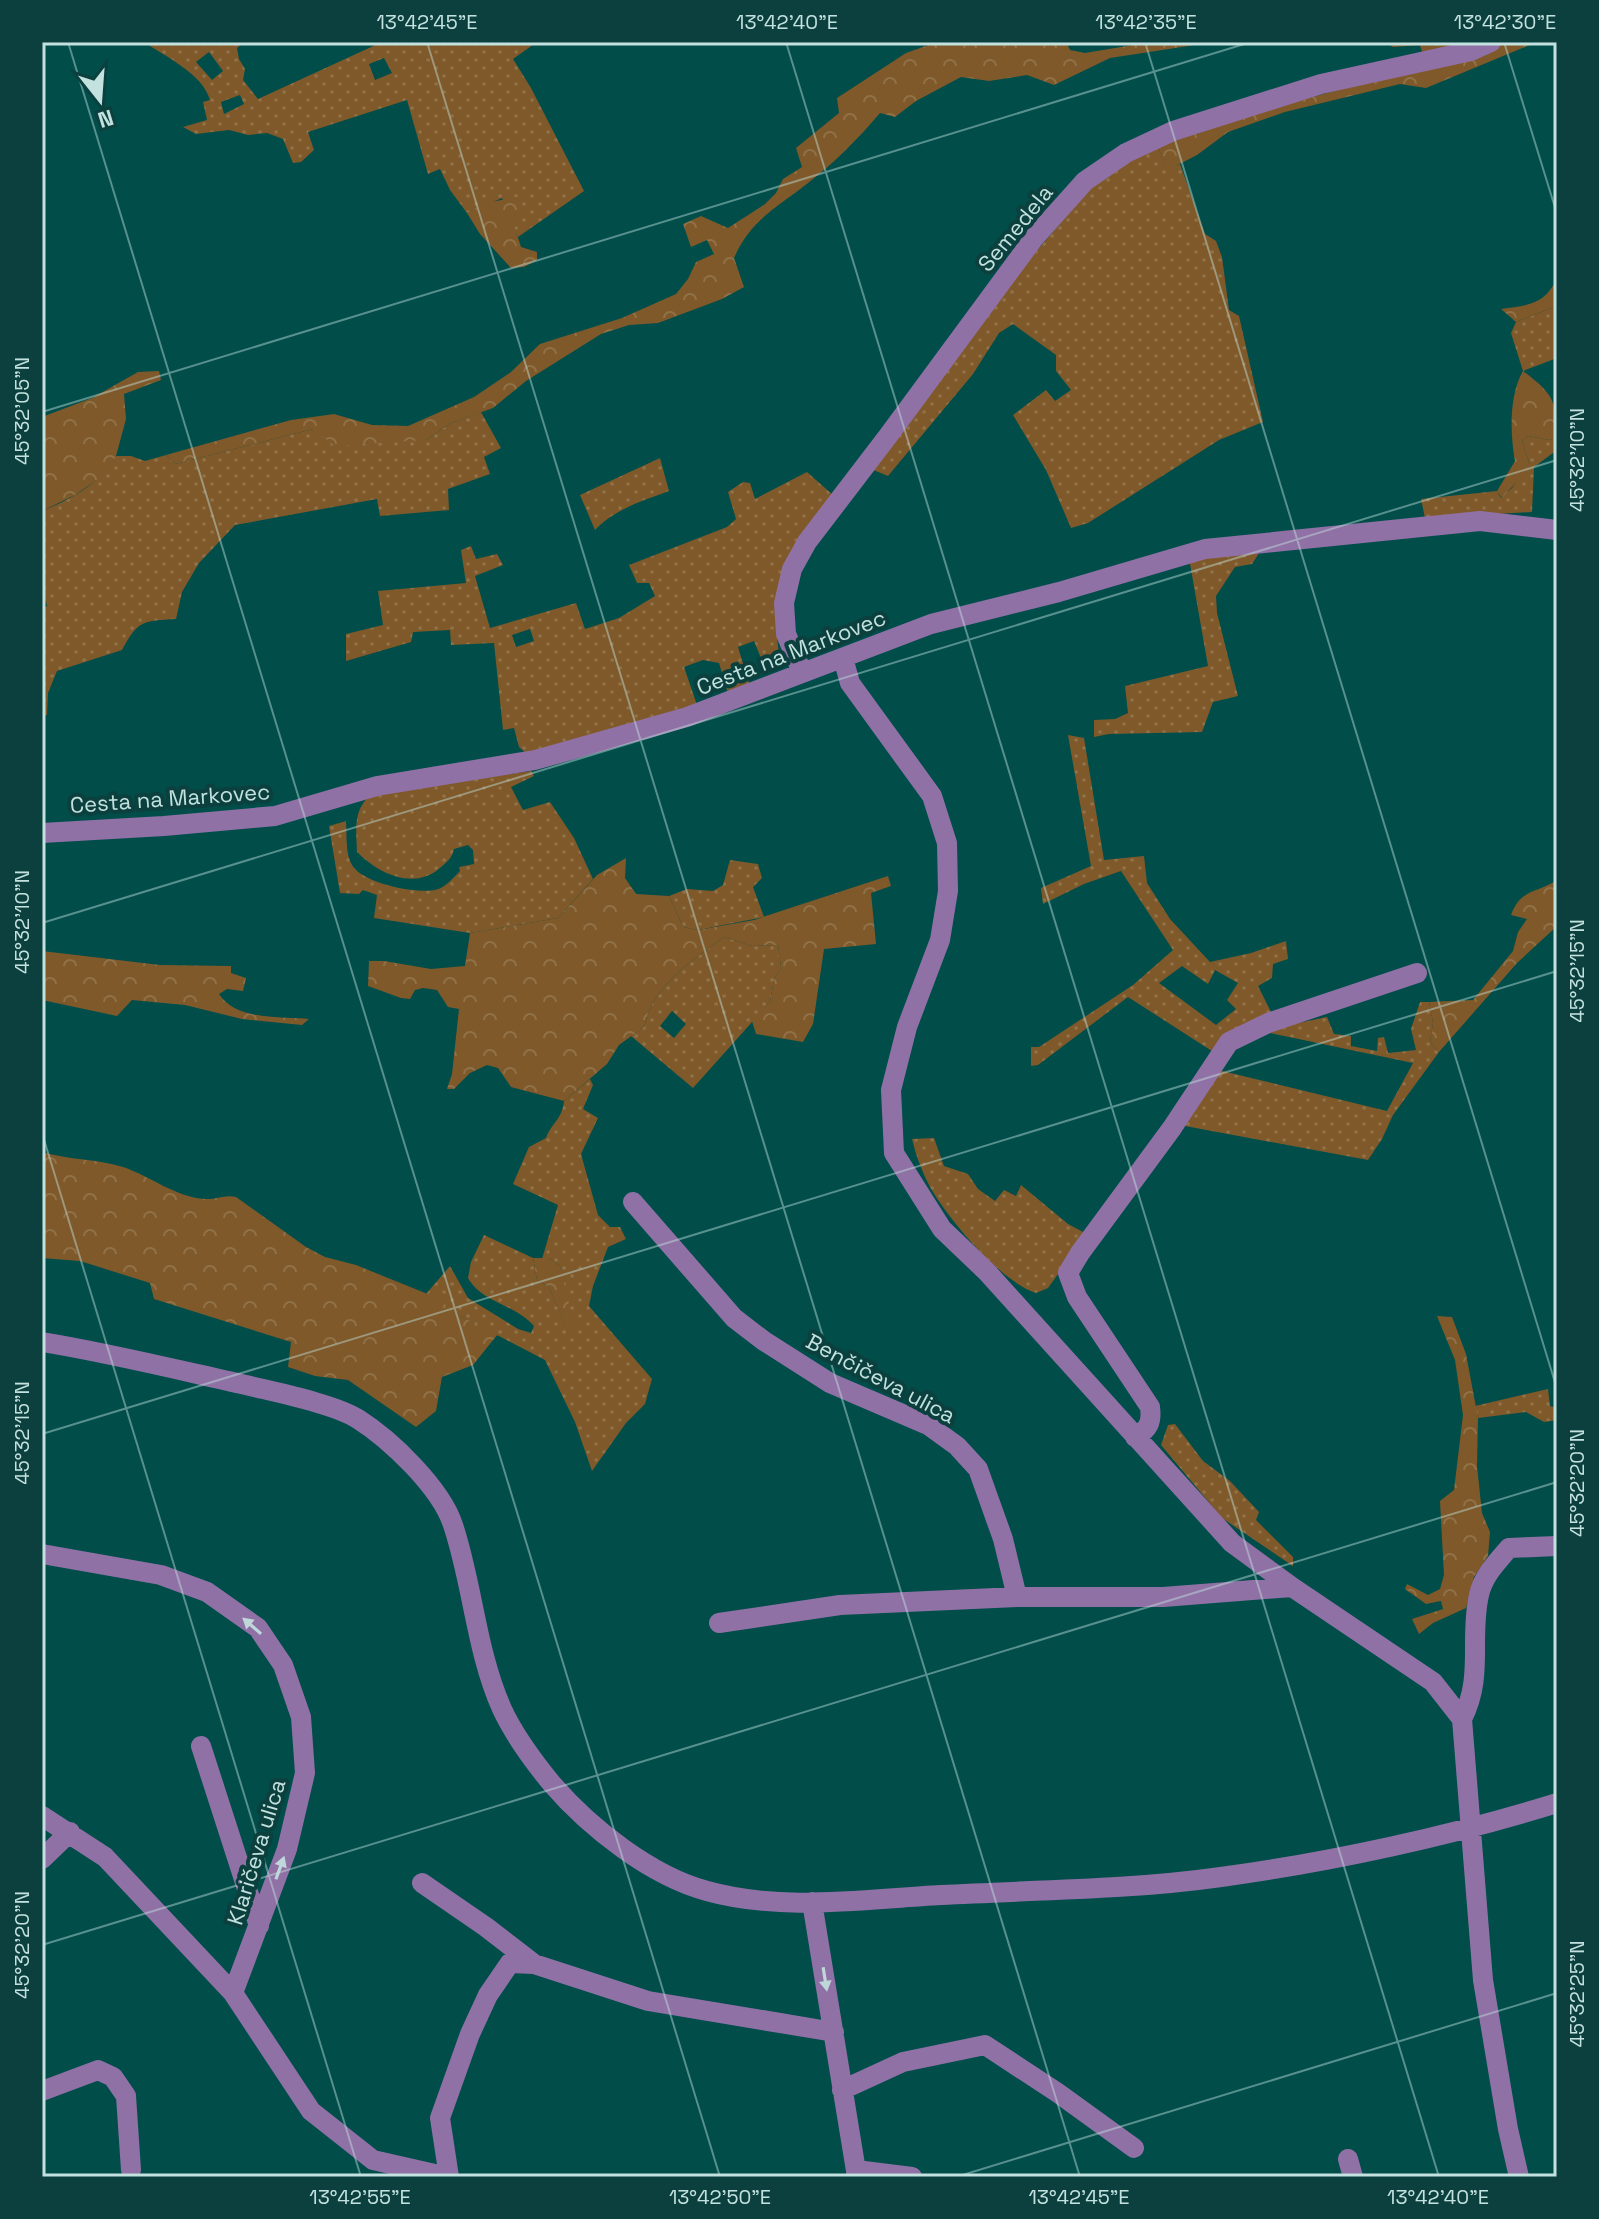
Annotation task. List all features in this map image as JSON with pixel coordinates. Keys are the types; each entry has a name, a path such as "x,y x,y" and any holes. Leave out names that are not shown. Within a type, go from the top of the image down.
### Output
{"street":[{"name":"Semedela","path":"802,672 786,634 784,603 792,569 807,542 1034,238 1085,181 1126,153 1173,131 1321,84 1471,51 1491,42"},
{"name":"Cesta na Markovec","path":"42,833 275,816 377,786 535,760 687,717 931,624 1059,592 1205,549 1480,521 1557,530"},
{"path":"843,658 850,683 932,796 947,843 948,891 940,940 907,1027 891,1090 894,1153 942,1229 987,1272 1232,1543 1433,1682 1462,1719"},
{"path":"1135,1437 1146,1431 1152,1419 1150,1407 1077,1297 1068,1273 1080,1253 1172,1128 1229,1042 1268,1023 1417,973"},
{"name":"Benčičeva ulica","path":"633,1202 734,1318 764,1341 830,1383 928,1425 957,1446 978,1469 1003,1539 1017,1597"},
{"path":"42,1342 287,1395 355,1416 412,1462 451,1519 488,1671 503,1712 554,1786 613,1841 656,1871 702,1890 748,1901 812,1902 1134,1885 1220,1877 1334,1857 1557,1803"},
{"path":"1519,2177 1483,1980 1462,1719 1473,1699 1479,1595 1490,1569 1509,1548 1557,1546"},
{"name":"Klaričeva ulica","path":"42,1554 161,1575 207,1592 258,1628 283,1665 301,1717 305,1773 287,1849 233,1993"},
{"path":"719,1623 840,1605 1017,1597 1163,1597 1292,1587"},
{"path":"201,1746 259,1926"},
{"path":"42,1816 105,1857 233,1993 311,2111 373,2160 448,2177 440,2118 470,2034 488,1995 510,1963 534,1964 648,2001 834,2032"},
{"path":"42,1859 70,1832"},
{"path":"422,1883 534,1964"},
{"path":"812,1902 856,2174 912,2177"},
{"path":"842,2090 903,2062 985,2045 1134,2148"},
{"path":"42,2091 98,2070 113,2077 126,2096 131,2170"}],"green space":[{"path":"144,42 244,42 237,48 245,69 243,80 258,99 382,42 537,42 513,59 584,191 518,237 502,198 467,213 450,190 440,169 428,174 407,100 308,132 314,150 301,162 293,163 283,139 267,133 248,135 229,130 196,134 183,127 207,120 203,102 210,100 206,91 192,74","holes":["209,52 223,71 212,80 196,62","384,58 392,73 375,80 369,64","240,95 244,104 224,114 221,102"]},
{"path":"937,42 1066,42 1070,50 1085,53 1151,42 1208,43 1110,58 1054,85 1027,75 989,81 961,77 916,101 895,117 880,113 837,159 766,215 749,233 734,258 744,287 722,299 658,323 629,325 601,334 526,381 493,408 451,423 426,440 335,446 313,429 175,464 166,455 291,420 334,414 372,425 408,426 474,397 511,372 540,344 622,318 676,294 696,262 714,254 707,240 691,247 683,224 701,216 728,228 765,204 776,193 783,179 802,167 796,148 839,113 837,98 906,53"},
{"path":"1386,42 1475,42 1422,52 1420,45 1393,47"},
{"path":"1508,42 1537,42 1426,88 1400,84 1285,112 1228,132 1197,155 1166,171 1158,146 1169,141 1306,99 1477,55"},
{"path":"1158,146 1166,170 1180,164 1205,234 1216,241 1222,257 1229,310 1239,316 1263,422 1219,440 1088,523 1071,528 1046,470 1013,415 1046,390 1055,401 1071,390 1056,371 1056,355 1013,324 999,333 973,374 888,476 871,469 1003,290 1100,177"},
{"path":"517,197 523,215 514,225 521,247 537,252 537,260 524,267 511,268 480,234 467,213 486,203"},
{"path":"1557,278 1557,306 1516,322 1501,309 1527,305 1541,299"},
{"path":"1557,306 1557,358 1523,371 1511,333 1516,322"},
{"path":"159,371 161,380 124,394 126,419 116,456 107,473 75,495 42,511 42,417 92,398 138,372"},
{"path":"1523,371 1541,385 1551,398 1556,414 1557,437 1550,440 1528,436 1522,441 1529,462 1521,477 1502,498 1497,491 1515,461 1512,415 1515,391"},
{"path":"481,412 501,448 484,457 490,474 448,489 449,510 380,516 377,499 235,525 199,563 182,592 176,619 143,624 122,650 57,671 48,693 47,715 42,716 42,609 47,606 42,585 42,511 84,490 110,466 116,456 131,456 145,461 166,455 175,464 313,429 426,440 451,423"},
{"path":"1528,436 1550,440 1557,437 1557,450 1534,467 1532,512 1425,518 1421,499 1497,491 1501,498 1512,488 1529,462 1522,441"},
{"path":"660,458 669,491 620,511 595,530 580,495"},
{"path":"807,472 834,496 776,628 779,655 763,663 754,641 738,647 749,683 728,693 719,663 703,660 684,667 697,705 529,756 519,747 514,728 503,730 494,643 451,645 450,630 413,632 411,642 346,661 346,634 383,625 378,591 466,583 461,550 471,546 476,559 497,554 503,565 475,576 490,628 576,603 585,629 619,618 655,596 649,583 637,583 629,565 727,527 736,519 728,492 743,482 750,483 755,499","holes":["530,629 534,641 516,647 512,635"]},
{"path":"1267,541 1252,564 1235,567 1216,596 1217,613 1238,696 1213,702 1202,732 1094,737 1094,720 1115,719 1128,713 1125,686 1208,666 1189,558"},
{"path":"1068,735 1084,738 1104,860 1144,856 1147,883 1170,919 1210,962 1286,941 1288,959 1273,964 1272,978 1258,986 1273,1016 1215,1053 1128,997 1038,1065 1031,1066 1031,1047 1039,1047 1133,985 1173,950 1121,871 1084,884 1043,904 1041,888 1091,866","holes":["1182,966 1208,984 1215,970 1238,983 1227,1000 1236,1009 1216,1025 1159,983"]},
{"path":"531,771 534,776 511,787 523,810 550,802 574,838 593,879 558,918 470,933 374,918 377,895 363,890 359,894 340,893 329,826 346,821 347,849 352,865 377,882 403,889 435,890 452,880 460,871 459,867 474,864 473,850 468,845 454,849 440,868 419,878 407,879 375,867 357,852 359,813 372,793"},
{"path":"626,858 625,878 636,894 669,896 683,927 698,930 754,920 888,876 891,886 871,893 876,944 824,949 813,1024 803,1042 756,1034 752,1021 770,1002 774,980 781,967 778,945 752,946 724,937 675,975 656,998 644,1027 619,1045 607,1064 564,1101 511,1087 498,1068 487,1065 470,1073 454,1089 447,1089 452,1074 459,1009 448,1007 437,990 415,990 410,999 368,986 369,961 431,969 465,966 470,933 558,918 597,875"},
{"path":"730,860 758,864 762,878 753,887 764,917 698,930 683,927 669,896 687,889 713,891 723,885"},
{"path":"1557,880 1557,926 1517,963 1439,1052 1430,1042 1433,1023 1429,1002 1473,1000 1513,951 1518,932 1527,919 1511,915 1519,900"},
{"path":"724,937 752,946 778,945 781,967 774,980 770,1002 693,1088 631,1036 644,1027 656,998 675,975","holes":["672,1011 686,1024 674,1038 660,1026"]},
{"path":"42,951 160,965 231,966 231,973 246,978 243,991 227,989 219,994 227,1003 260,1016 309,1019 302,1025 242,1019 185,1005 132,1000 117,1016 42,1000"},
{"path":"1420,1002 1429,1002 1433,1023 1430,1042 1439,1052 1393,1115 1368,1160 1185,1126 1218,1070 1387,1111 1413,1063 1261,1031 1327,1017 1334,1034 1351,1036 1351,1046 1377,1051 1378,1038 1384,1037 1388,1053 1416,1050 1411,1029"},
{"path":"590,1079 593,1085 583,1109 598,1118 581,1154 598,1215 610,1227 620,1227 626,1239 608,1247 589,1306 652,1379 645,1404 626,1423 592,1471 575,1422 545,1360 462,1317 426,1294 450,1266 468,1298 518,1329 531,1333 534,1326 526,1319 482,1293 468,1278 471,1262 484,1235 533,1258 537,1280 549,1287 569,1334 560,1266 549,1258 542,1259 558,1205 513,1184 529,1147 546,1138 561,1113 564,1101"},
{"path":"934,1138 944,1166 968,1174 978,1189 995,1201 1004,1190 1016,1196 1021,1185 1068,1224 1087,1234 1048,1288 1036,1293 1007,1276 977,1248 950,1216 927,1181 912,1139"},
{"path":"42,1152 123,1167 194,1197 236,1197 325,1257 356,1265 435,1297 462,1317 498,1334 473,1365 442,1377 436,1411 416,1427 348,1380 315,1376 288,1367 291,1342 154,1299 150,1283 80,1261 42,1258"},
{"path":"533,1258 549,1258 560,1266 576,1332 569,1335 549,1287 537,1280"},
{"path":"1437,1316 1452,1317 1466,1354 1478,1418 1477,1466 1482,1513 1490,1532 1488,1556 1474,1577 1466,1608 1433,1623 1419,1634 1412,1619 1443,1609 1441,1601 1426,1604 1405,1589 1407,1584 1428,1595 1440,1589 1444,1575 1440,1501 1454,1490 1463,1415 1455,1360"},
{"path":"1548,1389 1550,1406 1557,1408 1557,1420 1544,1422 1526,1412 1478,1418 1475,1406"},
{"path":"1175,1424 1203,1461 1230,1481 1259,1512 1256,1520 1293,1557 1293,1566 1222,1518 1161,1445 1168,1425"}]}
